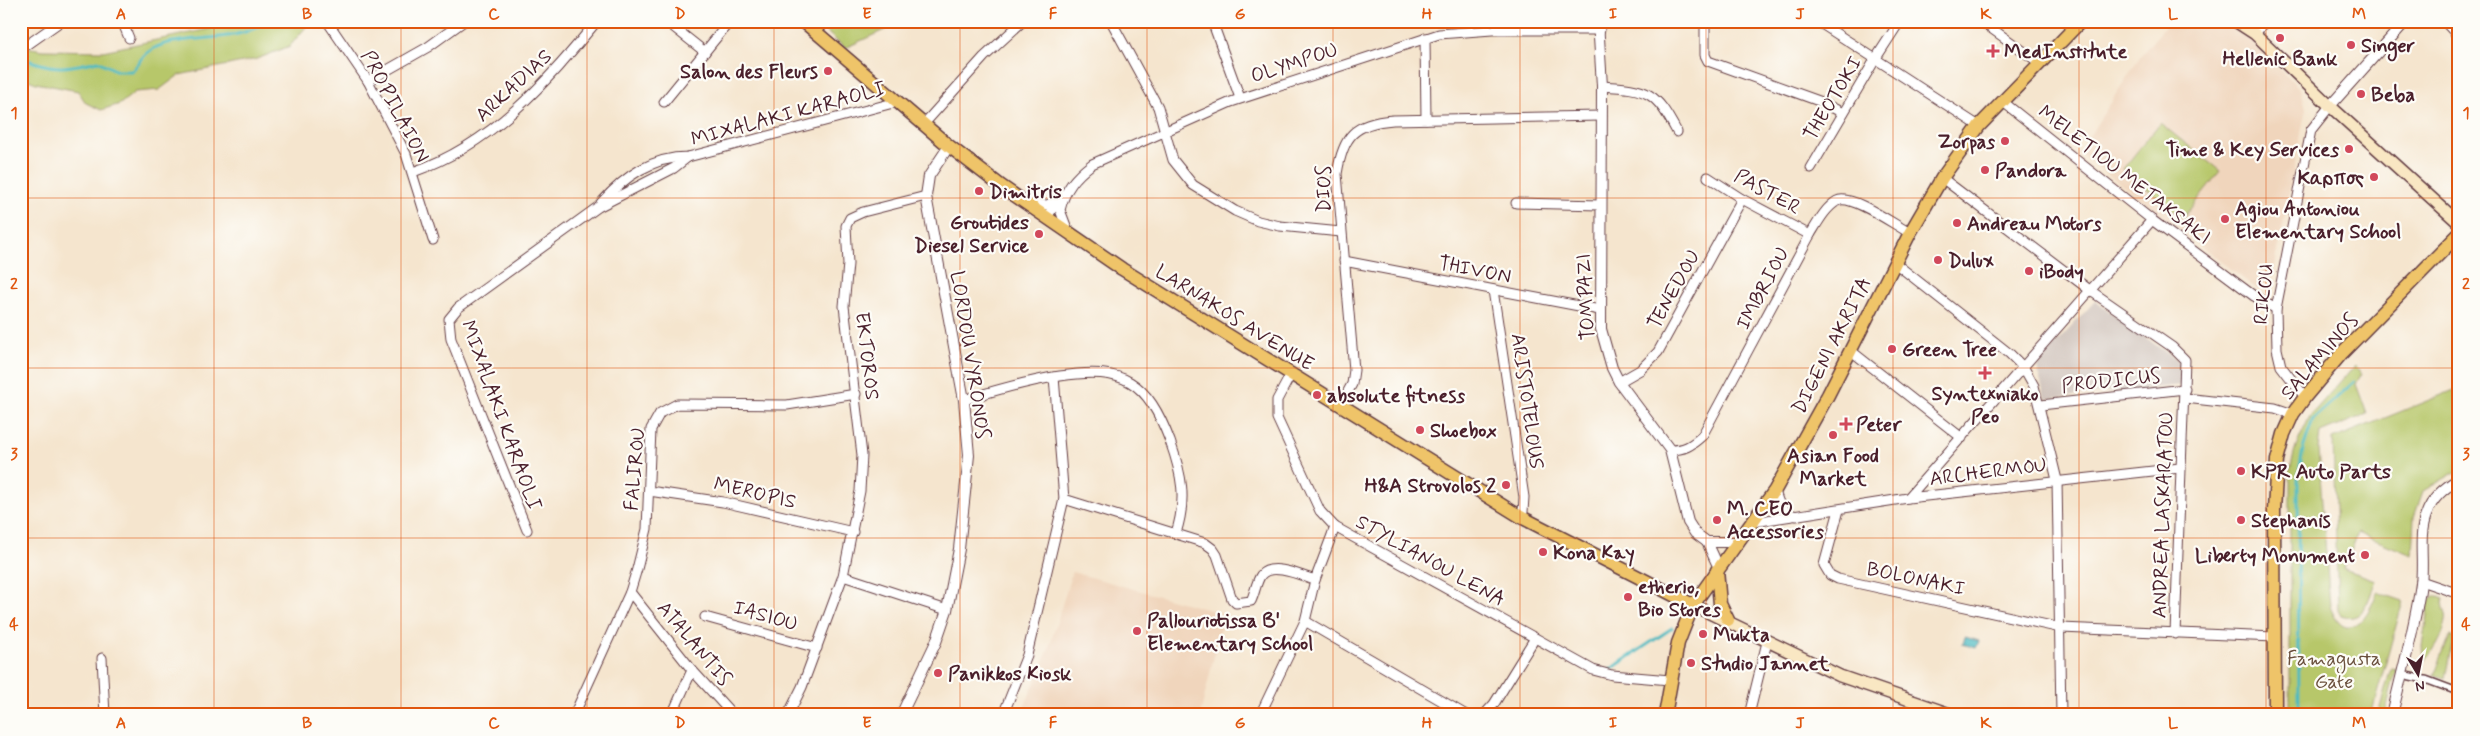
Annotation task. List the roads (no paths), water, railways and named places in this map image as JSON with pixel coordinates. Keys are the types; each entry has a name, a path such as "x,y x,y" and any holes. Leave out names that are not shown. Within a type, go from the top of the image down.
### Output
{"main road":[{"name":"LARNAKOS AVENUE","path":"804,21 923,125 1028,204 1122,269 1520,517 1693,605 1728,620 1767,642 1840,676 1953,715"},
{"name":"DIGENI AKRITA","path":"1665,715 1678,643 1693,605 1776,490 1910,234 1942,178 1979,126 2080,21"},
{"path":"2236,21 2255,34 2330,106 2459,224"},
{"name":"SALAMINOS","path":"2275,715 2274,510 2277,460 2284,434 2293,414 2305,397 2342,353 2459,234"},
{"path":"1718,569 1720,604 1728,620"}],"street":[{"path":"27,45 61,21"},
{"path":"122,21 128,38"},
{"name":"PROPILAION","path":"328,21 368,81 413,172 432,240"},
{"path":"368,81 428,47 464,21"},
{"name":"ARKADIAS","path":"413,172 463,149 506,120 551,77 597,21"},
{"path":"666,21 705,52"},
{"path":"664,102 730,21"},
{"path":"923,125 984,56 1023,21"},
{"path":"1111,21 1158,107 1169,151 1181,172 1193,185 1235,211 1258,221 1280,226 1341,232"},
{"path":"1212,21 1240,98"},
{"path":"1705,21 1705,55 1712,63 1819,101 1843,113"},
{"path":"1817,21 1979,126"},
{"name":"THEOTOKI","path":"1811,168 1900,21"},
{"path":"1981,21 2040,63"},
{"path":"2255,34 2265,21"},
{"path":"2330,106 2406,21"},
{"path":"2444,21 2459,37"},
{"name":"OLYMPOU","path":"1069,232 1060,210 1070,184 1092,164 1240,98 1426,38 1451,32 1492,25 1599,26"},
{"name":"TOMPAZI","path":"1599,26 1602,86 1600,310 1606,350 1619,382 1670,450 1688,522 1695,533 1707,542 1718,569"},
{"path":"1426,38 1426,119"},
{"path":"1602,86 1629,88 1651,95 1662,106 1676,132"},
{"name":"MELETIOU METAKSAKI","path":"2002,101 2152,220 2254,296 2276,309"},
{"name":"MIXALAKI KARAOLI","path":"598,207 609,194 649,164 670,157 688,157 897,102"},
{"name":"RIKOU","path":"2305,397 2282,366 2277,349 2276,309 2311,130 2330,106"},
{"name":"DIOS","path":"1340,406 1352,384 1354,370 1337,174 1342,149 1350,137 1366,124 1426,119 1601,116"},
{"name":"LORDOU VYRONOS","path":"901,715 936,642 947,610 959,549 968,478 969,447 964,400 926,196 929,176 949,146"},
{"name":"MIXALAKI KARAOLI","path":"527,530 451,338 448,319 458,308 598,207 655,176 674,168 688,157"},
{"path":"649,164 655,176"},
{"name":"PASTER","path":"1708,177 1742,199 1810,235"},
{"path":"1942,178 2091,291"},
{"path":"1047,217 1070,184"},
{"name":"EKTOROS","path":"788,715 817,648 843,576 853,532 862,475 856,394 844,306 848,264 846,226 850,218 863,212 926,196"},
{"path":"1028,204 1048,204 1060,197"},
{"name":"TENEDOU","path":"1619,382 1640,370 1658,352 1742,199"},
{"name":"IMBRIOU","path":"1670,450 1681,450 1692,445 1702,436 1810,235 1826,211 1842,200 1858,204 1910,234"},
{"path":"1516,203 1600,204"},
{"path":"1908,498 2152,220"},
{"name":"THIVON","path":"1344,262 1600,310"},
{"path":"1895,263 2010,354 2024,368 2034,386 2057,480 2061,715"},
{"name":"ARISTOTELOUS","path":"1493,290 1524,497 1520,517"},
{"name":"ANDREA LASKARATOU","path":"2091,291 2183,356 2185,363 2175,634"},
{"path":"1850,350 1962,438"},
{"path":"964,400 1032,380 1086,372 1110,374 1129,382 1149,399 1164,426 1181,478 1183,512 1176,534"},
{"name":"STYLIANOU LENA","path":"1290,374 1276,400 1276,418 1320,511 1336,527 1600,673 1670,680"},
{"path":"1003,715 1026,660 1064,498 1054,377"},
{"name":"FALIROU","path":"574,715 630,592 647,529 652,429 660,413 670,406 690,404 787,405 856,394"},
{"name":"PRODICUS","path":"2040,405 2185,394 2275,408 2293,414"},
{"name":"ARCHERMOU","path":"1754,522 1908,498 2057,480 2180,468"},
{"path":"2392,715 2404,675 2421,581 2423,530 2426,514 2441,491 2459,479"},
{"path":"1776,490 1777,500 1784,511 1800,516"},
{"name":"MEROPIS","path":"649,491 723,502 853,532"},
{"path":"1064,498 1205,543 1213,549 1232,599 1236,603 1251,601 1261,576 1269,570 1281,570 1315,580"},
{"name":"BOLONAKI","path":"1839,510 1824,565 1830,575 1838,579 2061,628 2275,637"},
{"path":"1260,715 1305,620 1315,580 1336,527"},
{"path":"1707,542 1739,542"},
{"path":"843,576 947,610"},
{"path":"2421,581 2459,594"},
{"name":"ATALANTIS","path":"630,592 692,670 733,715"},
{"name":"IASIOU","path":"705,617 817,648"},
{"path":"1305,620 1466,715"},
{"path":"1484,715 1494,704 1535,638"},
{"path":"1749,715 1767,642"},
{"path":"102,658 105,715"},
{"path":"672,715 692,670"},
{"path":"2404,675 2427,680 2459,692"},
{"path":"1912,715 1917,704"}],"water":[{"path":"1965,637 1979,641 1976,648 1963,644"}],"waterway":[{"path":"21,58 43,65 59,67 76,66 98,61 117,71 132,71 147,53 159,46 172,42 237,34 253,29 267,21"},
{"path":"2299,715 2298,479 2303,449 2313,419 2354,382"},
{"path":"1611,669 1672,628"}],"place":[{"name":"Hellenic Bank","path":"2280,38"},
{"name":"Singer","path":"2351,45"},
{"name":"MedInstitute","path":"1993,51"},
{"name":"Salon des Fleurs","path":"828,71"},
{"name":"Beba","path":"2361,94"},
{"name":"Zorpas","path":"2005,141"},
{"name":"Time & Key Services","path":"2349,149"},
{"name":"Pandora","path":"1985,170"},
{"name":"Καρπσς","path":"2374,177"},
{"name":"Dimitris","path":"979,191"},
{"name":"Agiou Antoniou Elementary School","path":"2225,219"},
{"name":"Andreau Motors","path":"1957,223"},
{"name":"Groutides Diesel Service","path":"1039,234"},
{"name":"Dulux","path":"1938,260"},
{"name":"iBody","path":"2029,271"},
{"name":"Green Tree","path":"1892,349"},
{"name":"Syntexniako Peo","path":"1985,373"},
{"name":"absolute fitness","path":"1317,395"},
{"name":"Peter","path":"1846,424"},
{"name":"Shoebox","path":"1420,430"},
{"name":"Asian Food Market","path":"1833,435"},
{"name":"KPR Auto Parts","path":"2241,471"},
{"name":"H&A Strovolos 2","path":"1506,485"},
{"name":"M. CEO Accessories","path":"1717,520"},
{"name":"Stephanis","path":"2241,520"},
{"name":"Kona Kay","path":"1543,552"},
{"name":"Liberty Monument","path":"2365,555"},
{"name":"etherio, Bio Stores","path":"1628,597"},
{"name":"Pallouriotissa B' Elementary School","path":"1137,631"},
{"name":"Mukta","path":"1703,634"},
{"name":"Studio Jannet","path":"1691,663"},
{"name":"Panikkos Kiosk","path":"938,673"}],"park label":[{"name":"Famagusta Gate","path":"2334,670"}]}
